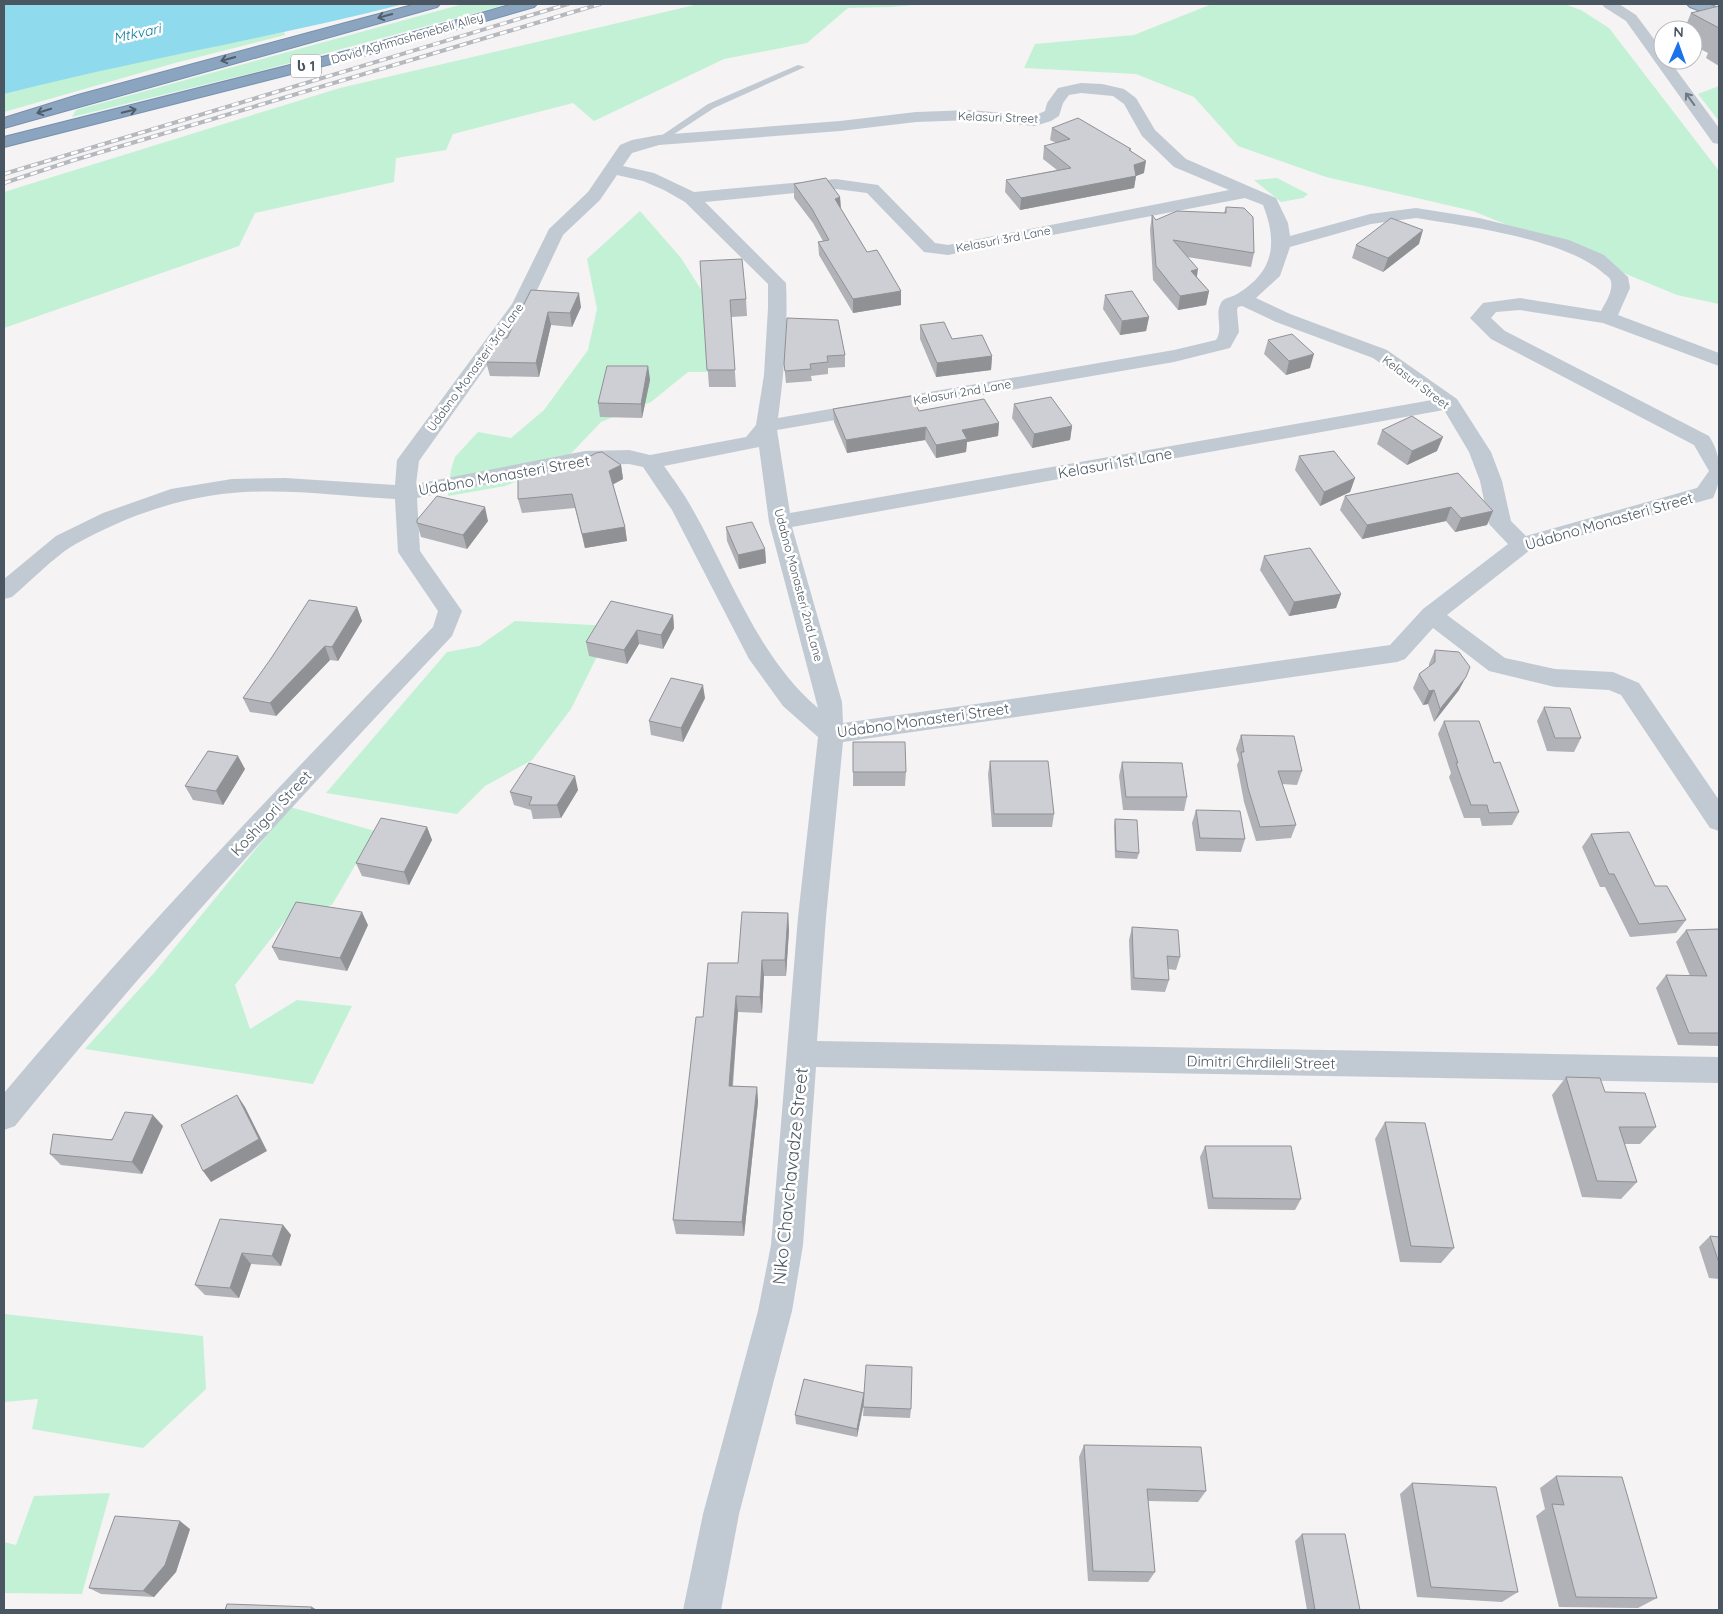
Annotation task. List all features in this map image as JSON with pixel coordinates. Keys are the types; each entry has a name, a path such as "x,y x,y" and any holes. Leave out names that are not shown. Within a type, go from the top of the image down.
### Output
{"highway":[{"name":"David Aghmashenebeli Alley","path":"4,124 84,99 432,4"},
{"name":"David Aghmashenebeli Alley","path":"4,142 364,51 529,4"},
{"path":"1695,4 1719,13"}],"street":[{"path":"1609,4 1631,18 1719,139"},
{"name":"Kelasuri Street","path":"626,149 638,144 658,140 840,126 916,117 971,115 1035,121 1054,113 1055,103 1064,91 1080,88 1118,92 1130,101 1148,133 1180,164 1270,202 1279,223 1282,244 1271,276 1243,298 1283,318 1380,354 1450,404 1480,452 1491,481 1500,524 1522,545"},
{"name":"Udabno Monasteri 3rd Lane","path":"406,493 405,477 408,460 521,305 549,242 555,233 594,196 626,149"},
{"name":"Udabno Monasteri 2nd Lane","path":"611,169 648,177 670,186 691,198 777,282 778,308 774,375 766,426 780,522 830,702 831,734"},
{"name":"Kelasuri 3rd Lane","path":"691,198 836,184 872,189 930,248 948,250 1248,192"},
{"path":"1282,244 1370,219 1416,213 1479,223 1563,244 1598,259 1620,277 1621,288 1607,318"},
{"name":"Kelasuri 2nd Lane","path":"766,426 1174,356 1223,344 1228,339 1231,324 1227,310 1230,303 1243,298"},
{"name":"Udabno Monasteri Street","path":"4,591 64,542 111,518 171,496 232,486 286,485 406,493 585,458 629,457 650,462 682,509 757,653 792,700 831,734 1397,653 1432,615 1522,545 1705,493 1719,472 1702,442 1498,335 1480,318 1490,307 1520,304 1607,318 1719,360"},
{"name":"Kelasuri 1st Lane","path":"780,522 1450,404"},
{"path":"650,462 753,442 766,426"},
{"name":"Koshigori Street","path":"4,1116 62,1045 272,811 444,630 450,611 409,552 406,493"},
{"path":"1432,615 1498,664 1555,678 1613,681 1630,688 1719,821"},
{"name":"Niko Chavchavadze Street","path":"702,1610 721,1514 777,1302 787,1245 812,917 831,734"},
{"name":"Dimitri Chrdileli Street","path":"803,1054 1719,1070"}],"lane":[{"path":"658,140 711,106 801,67"}],"green space":[{"path":"463,4 508,4 260,71 72,117 76,110"},
{"path":"699,4 927,4 848,8 807,43 724,59 594,121 573,103 453,134 446,150 396,158 394,182 255,213 239,246 4,328 4,192 340,88"},
{"path":"1212,4 1564,4 1581,10 1609,28 1719,171 1719,304 1677,295 1473,211 1326,177 1238,146 1194,97 1136,74 1024,68 1035,44 1134,35"},
{"path":"284,32 285,35 175,63 4,112 4,94 77,75"},
{"path":"1719,86 1719,121 1698,94"},
{"path":"1277,178 1308,194 1303,198 1281,202 1254,180"},
{"path":"640,211 681,258 709,302 724,372 688,372 651,402 601,422 562,463 505,486 448,496 451,470 455,457 478,432 511,438 544,410 588,350 597,309 587,259"},
{"path":"515,621 612,626 571,709 532,760 485,786 457,814 326,793 447,652 479,646"},
{"path":"290,807 375,831 332,905 291,913 235,985 250,1029 297,1000 352,1006 313,1084 85,1049 154,973"},
{"path":"4,1314 203,1336 206,1389 143,1448 32,1429 38,1399 4,1402"},
{"path":"110,1493 82,1594 4,1593 4,1542 16,1545 34,1496"}],"water":[{"name":"Mtkvari","path":"4,4 404,4 304,28 103,70 4,94"}],"building":[{"path":"1719,6 1719,28 1691,13"},
{"path":"1078,118 1131,149 1129,150 1146,161 1134,165 1136,176 1021,198 1006,180 1071,168 1044,146 1070,139 1052,128"},
{"path":"826,178 840,197 835,199 867,252 877,250 901,291 853,299 818,242 829,240 812,209 794,184"},
{"path":"1226,207 1244,208 1253,217 1254,253 1173,240 1198,269 1191,271 1209,291 1180,296 1156,266 1152,215 1156,220 1177,211 1226,213"},
{"path":"1391,218 1423,230 1388,258 1356,245"},
{"path":"742,259 746,299 730,300 735,370 707,370 700,261"},
{"path":"531,290 579,293 570,313 548,312 536,363 486,362 496,338 507,338"},
{"path":"1132,291 1149,317 1122,321 1105,295"},
{"path":"787,318 838,320 845,355 827,356 828,362 810,364 811,369 785,371"},
{"path":"944,322 952,339 982,335 992,356 937,363 920,325"},
{"path":"1292,334 1314,354 1289,361 1268,340"},
{"path":"607,366 648,366 641,404 598,403"},
{"path":"911,396 919,411 984,399 999,423 962,430 967,439 936,445 926,427 846,440 833,409"},
{"path":"1051,397 1072,426 1034,434 1014,404"},
{"path":"1412,416 1443,437 1412,451 1382,430"},
{"path":"1334,451 1355,478 1324,492 1299,456"},
{"path":"602,452 621,465 609,471 625,527 582,534 572,494 518,499 518,474 568,469 596,453"},
{"path":"1458,473 1493,511 1461,518 1451,507 1367,525 1345,496"},
{"path":"437,496 485,507 463,535 417,523 417,520"},
{"path":"752,522 765,549 738,555 726,527"},
{"path":"1310,548 1341,594 1294,602 1264,556"},
{"path":"309,600 357,607 332,647 325,646 270,703 243,698 272,657"},
{"path":"611,601 673,615 661,635 637,630 624,650 586,642"},
{"path":"1435,650 1459,652 1470,667 1466,677 1440,709 1434,690 1429,691 1419,674 1435,662"},
{"path":"671,678 703,685 681,728 649,721"},
{"path":"1544,707 1570,708 1581,738 1555,738"},
{"path":"1444,721 1479,721 1494,763 1500,762 1519,812 1489,813 1487,805 1471,805"},
{"path":"1241,735 1294,736 1302,771 1278,771 1296,825 1260,827 1248,788 1241,752 1244,752"},
{"path":"853,742 905,742 906,772 853,772"},
{"path":"208,751 238,756 216,791 185,786"},
{"path":"990,761 1048,761 1054,814 994,814"},
{"path":"1122,762 1182,763 1187,797 1126,797"},
{"path":"529,763 575,776 557,805 529,805 532,797 510,792"},
{"path":"1196,810 1240,811 1245,839 1200,838"},
{"path":"381,818 427,827 404,872 356,863"},
{"path":"1115,819 1137,820 1139,853 1116,851"},
{"path":"1629,832 1655,886 1667,886 1686,920 1639,924 1614,874 1609,874 1591,834"},
{"path":"296,902 362,912 340,958 272,947"},
{"path":"742,912 788,913 785,960 762,960 760,997 736,996 729,1086 757,1087 742,1222 673,1220 696,1017 703,1017 708,963 738,963"},
{"path":"1132,927 1178,930 1180,957 1167,956 1169,980 1134,978"},
{"path":"1719,929 1719,1033 1689,1033 1666,975 1707,976 1686,930"},
{"path":"1566,1077 1600,1078 1605,1092 1645,1093 1656,1127 1619,1127 1637,1182 1597,1181"},
{"path":"237,1095 259,1139 203,1171 181,1125"},
{"path":"125,1112 153,1115 132,1162 50,1154 53,1134 112,1140"},
{"path":"1385,1122 1425,1123 1454,1248 1411,1246"},
{"path":"1205,1146 1291,1146 1301,1199 1213,1198"},
{"path":"220,1219 283,1225 272,1256 242,1253 230,1288 195,1285"},
{"path":"1710,1236 1719,1237 1719,1263"},
{"path":"866,1365 912,1367 911,1409 863,1407"},
{"path":"804,1379 864,1393 857,1429 795,1415"},
{"path":"1084,1445 1201,1447 1206,1491 1147,1489 1155,1572 1093,1571"},
{"path":"1556,1476 1622,1477 1657,1598 1576,1597 1552,1504 1564,1505"},
{"path":"1412,1483 1496,1487 1518,1592 1431,1587"},
{"path":"115,1516 180,1521 165,1565 143,1591 89,1588"},
{"path":"1302,1534 1345,1534 1360,1610 1315,1610"},
{"path":"227,1604 312,1607 311,1610 225,1610"}],"railway":[{"path":"4,174 568,4"},
{"path":"4,183 71,161 600,4"}]}
